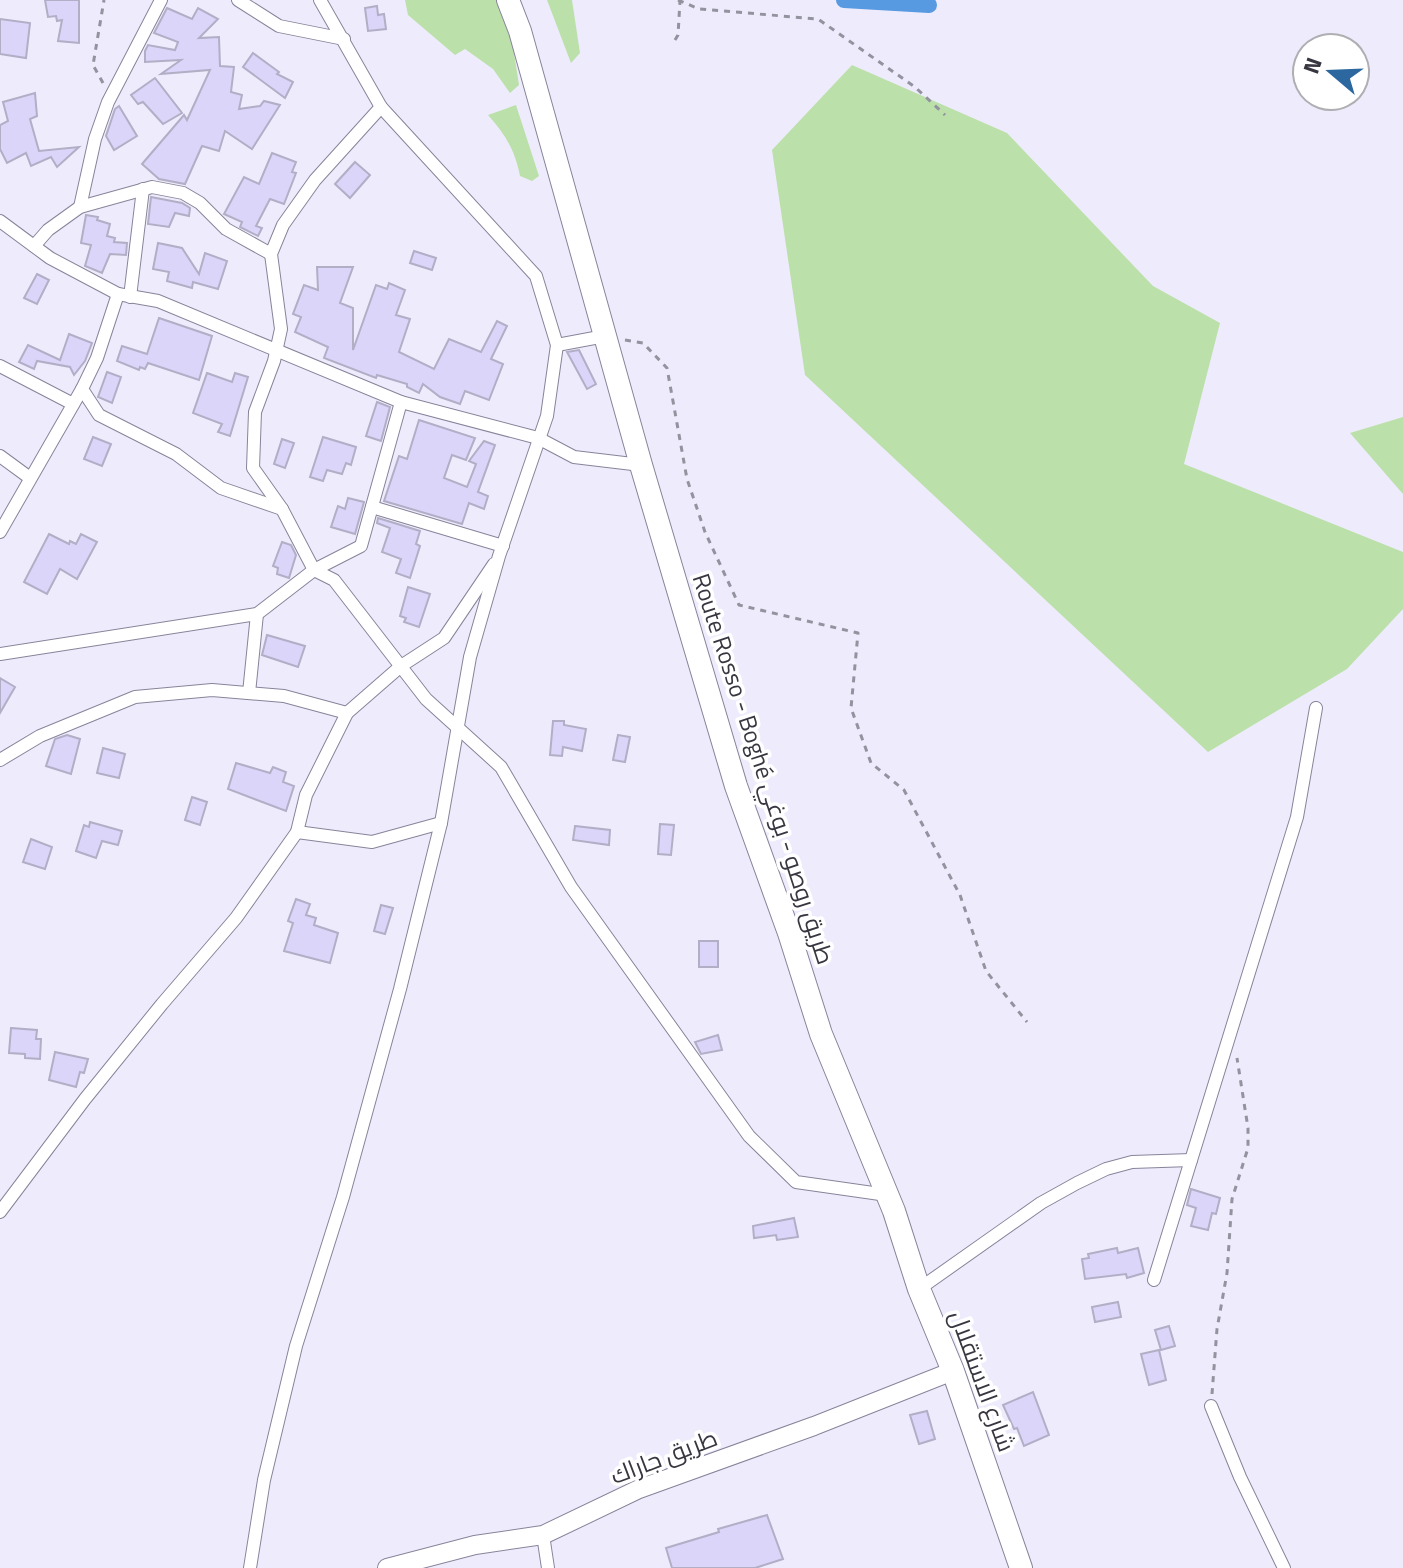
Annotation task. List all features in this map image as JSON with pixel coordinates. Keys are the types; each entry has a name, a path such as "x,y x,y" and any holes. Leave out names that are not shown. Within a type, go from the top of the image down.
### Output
{"highway":[{"name":"Route Rosso - Boghé طريق روصو - بوغي","path":"508,0 520,31 641,465 736,786 821,1034 890,1203"},
{"name":"شارع الاستقلال","path":"890,1203 919,1289 953,1371 1021,1568"}],"street":[{"path":"80,207 95,139 111,96 161,0"},
{"path":"238,0 279,26 344,39"},
{"path":"250,1568 264,1480 296,1346 347,1182 400,989 441,823 470,657 501,551 547,416 557,345 536,276 381,107 320,0"},
{"path":"381,107 315,180 283,225 271,254 281,329 274,361 255,412 253,468 282,509 314,570 334,580 426,699 501,767 571,887 749,1136 796,1182 890,1203"},
{"path":"34,246 48,230 80,207 152,187 183,193 200,203 226,229 271,254"},
{"path":"0,532 82,389 124,296 143,189"},
{"path":"0,221 34,246 124,296 158,301 401,402 538,438 574,457 641,465"},
{"path":"557,345 605,336"},
{"path":"0,366 73,404"},
{"path":"82,389 99,415 176,454 221,488 282,509"},
{"path":"0,654 257,614 314,570 361,546 401,402"},
{"path":"0,456 30,478"},
{"path":"372,507 501,551"},
{"path":"0,1212 95,1087 236,918 297,832 306,795 347,713 401,666 444,638 501,551"},
{"path":"249,693 257,614"},
{"path":"0,760 40,736 135,697 212,690 284,696 347,713"},
{"path":"1154,1280 1297,817 1316,708"},
{"path":"297,832 372,842 441,823"},
{"path":"919,1289 1041,1203 1106,1169 1132,1162 1191,1160"},
{"name":"طريق جاراك","path":"387,1568 475,1545 543,1535 639,1489 814,1426 953,1371"},
{"path":"1211,1406 1240,1477 1284,1568"},
{"path":"543,1535 548,1568"}],"path":[{"path":"104,0 93,65 111,96"},
{"path":"675,40 678,35 679,0 699,9 818,19 915,87 945,115"},
{"path":"605,336 643,343 667,368 687,479 705,532 739,605 858,633 851,708 871,763 904,790 960,895 986,971 1027,1022"},
{"path":"1211,1406 1217,1329 1227,1273 1232,1199 1248,1148 1248,1128 1233,1028"}],"green space":[{"path":"405,0 498,0 510,27 519,85 510,93 493,69 465,49 455,55 408,15"},
{"path":"547,0 572,0 580,53 571,63"},
{"path":"852,65 1007,133 1153,286 1220,323 1184,464 1403,552 1403,609 1347,669 1208,752 805,375 772,150"},
{"path":"516,105 539,176 532,181 520,176 508,143 488,115"},
{"path":"1403,417 1403,494 1350,433"}],"building":[{"path":"45,0 79,0 79,43 58,41 62,20 57,21 56,16 48,17"},
{"path":"377,6 378,15 384,14 386,29 368,31 365,8"},
{"path":"167,8 192,19 198,8 218,19 199,38 219,37 220,66 234,67 231,92 242,95 239,109 260,106 264,101 280,105 252,149 225,131 219,151 202,146 185,184 159,179 142,164 184,115 187,120 210,70 161,74 181,60 145,62 148,45 175,50 178,42 154,33"},
{"path":"0,19 30,23 26,58 0,54"},
{"path":"253,53 279,72 277,74 293,82 285,98 243,67"},
{"path":"155,78 182,113 163,124 143,102 138,104 131,95"},
{"path":"35,93 37,116 30,119 39,151 79,147 57,167 51,157 31,166 26,153 7,163 0,149 0,125 8,121 3,102"},
{"path":"119,106 137,136 114,150 106,136 115,109"},
{"path":"272,153 296,162 292,172 296,173 284,204 270,199 256,226 262,228 258,236 240,227 242,222 224,214 244,177 259,184"},
{"path":"355,162 370,175 350,198 335,184"},
{"path":"151,197 182,203 190,208 189,216 175,213 169,227 148,224"},
{"path":"86,215 110,224 107,236 115,238 114,242 127,243 126,255 110,254 102,273 85,266 91,245 81,243"},
{"path":"158,243 182,248 199,274 205,253 227,261 218,289 193,282 192,288 167,281 169,272 153,269"},
{"path":"414,251 436,258 432,270 410,263"},
{"path":"317,267 353,267 340,303 353,308 353,350 376,285 387,289 389,283 405,290 396,315 410,319 399,352 434,369 449,339 481,352 497,321 507,326 491,359 503,364 489,400 465,391 460,404 440,397 423,384 419,393 407,384 377,375 376,378 324,358 328,347 295,332 301,317 293,314 304,285 318,290"},
{"path":"37,274 49,280 37,304 24,298"},
{"path":"159,318 212,336 199,380 148,363 145,369 140,367 139,370 117,361 122,346 147,354"},
{"path":"69,334 92,343 85,361 74,375 70,367 37,361 34,369 19,362 28,345 60,360"},
{"path":"579,350 596,384 587,389 567,352"},
{"path":"107,372 121,377 112,403 98,397"},
{"path":"207,373 232,382 235,373 248,377 230,436 218,432 222,424 193,413"},
{"path":"377,402 390,407 381,441 366,436"},
{"path":"419,420 475,438 466,460 452,455 444,478 467,487 476,464 469,461 484,441 495,445 478,492 488,496 484,509 469,503 462,524 384,501 399,456 407,459"},
{"path":"93,437 111,444 102,466 84,459"},
{"path":"323,437 356,447 351,465 346,463 342,474 327,470 323,481 310,477"},
{"path":"282,439 294,443 285,468 274,464"},
{"path":"348,498 364,502 355,534 331,527 338,506 345,509"},
{"path":"378,518 420,531 416,544 420,546 410,578 396,573 401,559 382,552 390,528 377,523"},
{"path":"49,534 69,544 70,541 76,544 81,534 97,542 77,579 60,569 47,594 24,582"},
{"path":"282,542 291,545 296,555 289,578 277,574 278,568 273,566"},
{"path":"408,587 430,594 419,627 404,622 406,618 400,616"},
{"path":"267,635 305,646 298,667 262,655"},
{"path":"0,678 15,687 0,713"},
{"path":"553,721 564,721 564,725 586,729 582,751 563,747 562,756 550,755"},
{"path":"67,735 80,739 71,774 46,766 55,739"},
{"path":"618,735 630,737 625,762 613,760"},
{"path":"103,748 125,754 119,778 97,773"},
{"path":"236,763 270,773 273,767 286,772 283,782 294,786 286,811 228,789"},
{"path":"192,797 207,802 200,825 185,820"},
{"path":"90,822 122,831 118,845 102,841 96,858 76,851 84,825 89,827"},
{"path":"660,824 674,825 671,855 658,854"},
{"path":"575,826 610,830 609,845 573,840"},
{"path":"31,839 52,847 45,869 23,862"},
{"path":"296,899 310,904 306,915 316,918 314,925 338,933 330,963 284,951 293,923 288,921"},
{"path":"381,905 393,908 385,934 374,931"},
{"path":"699,941 718,941 718,967 699,967"},
{"path":"11,1028 37,1030 36,1039 41,1039 40,1059 9,1053"},
{"path":"718,1035 722,1050 701,1054 695,1042"},
{"path":"55,1052 88,1059 76,1087 49,1080"},
{"path":"1191,1189 1220,1198 1208,1230 1191,1226 1196,1208 1187,1205"},
{"path":"794,1218 798,1237 777,1240 776,1235 754,1238 753,1226"},
{"path":"1117,1248 1118,1253 1138,1248 1144,1273 1127,1278 1126,1274 1085,1279 1082,1259 1089,1258 1088,1254"},
{"path":"1118,1302 1121,1317 1095,1322 1092,1307"},
{"path":"1169,1326 1175,1346 1161,1350 1155,1330"},
{"path":"1159,1350 1166,1380 1149,1385 1141,1354"},
{"path":"1033,1392 1049,1435 1024,1446 1003,1405"},
{"path":"927,1411 935,1439 919,1444 910,1415"},
{"path":"767,1515 783,1559 755,1568 672,1568 666,1548"}],"waterway":[{"path":"844,0 929,5"}]}
